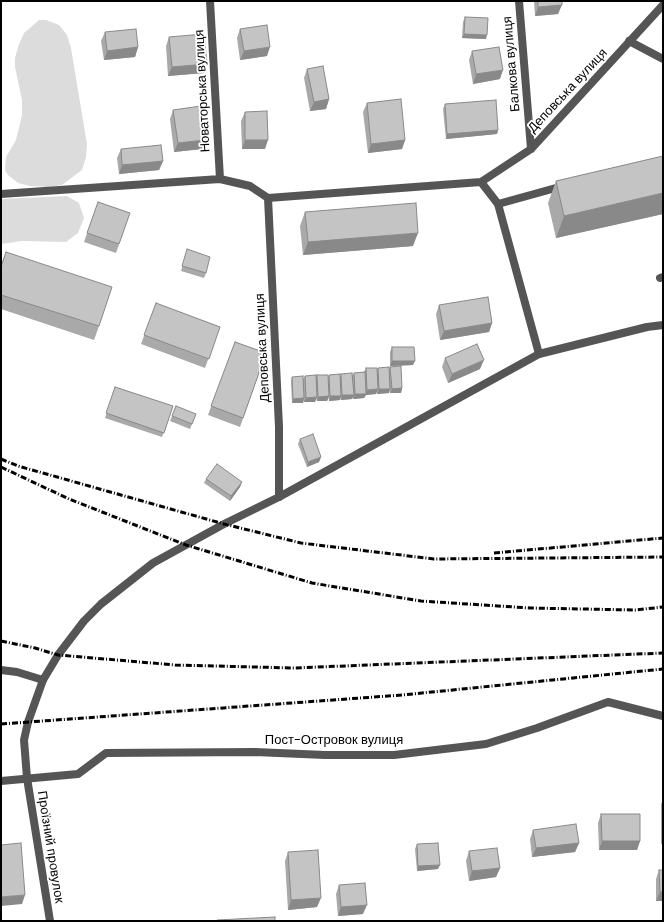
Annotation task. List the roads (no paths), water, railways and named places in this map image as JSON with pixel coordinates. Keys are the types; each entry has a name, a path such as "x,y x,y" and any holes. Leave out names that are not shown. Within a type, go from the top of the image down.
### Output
{"street":[{"name":"Новаторська вулиця","path":"210,1 220,179"},
{"name":"Балкова вулиця","path":"519,1 531,148"},
{"name":"Деповська вулиця","path":"280,497 279,427 268,198 480,182 531,148 663,5"},
{"path":"629,42 663,59"},
{"path":"1,194 220,179 250,186 268,198"},
{"path":"480,182 498,204 539,354"},
{"path":"498,204 573,183"},
{"path":"27,778 24,740 28,722 43,680 58,655 84,621 117,590 153,563 224,524 280,497 539,354 647,327 663,326"},
{"path":"1,670 17,672 43,680"},
{"name":"Пост-Островок вулиця","path":"27,778 78,774 106,753 255,752 325,755 394,755 486,744 537,728 608,702 663,716"},
{"name":"Проїзний провулок","path":"1,781 27,778 50,921"}],"railway":[{"path":"1,459 18,466 224,524 301,543 434,559 663,557"},
{"path":"1,467 69,499 186,545 312,583 421,601 530,608 635,610 663,607"},
{"path":"494,553 663,538"},
{"path":"1,641 35,648 58,655 175,665 294,668 663,653"},
{"path":"1,724 402,695 663,669"}]}
